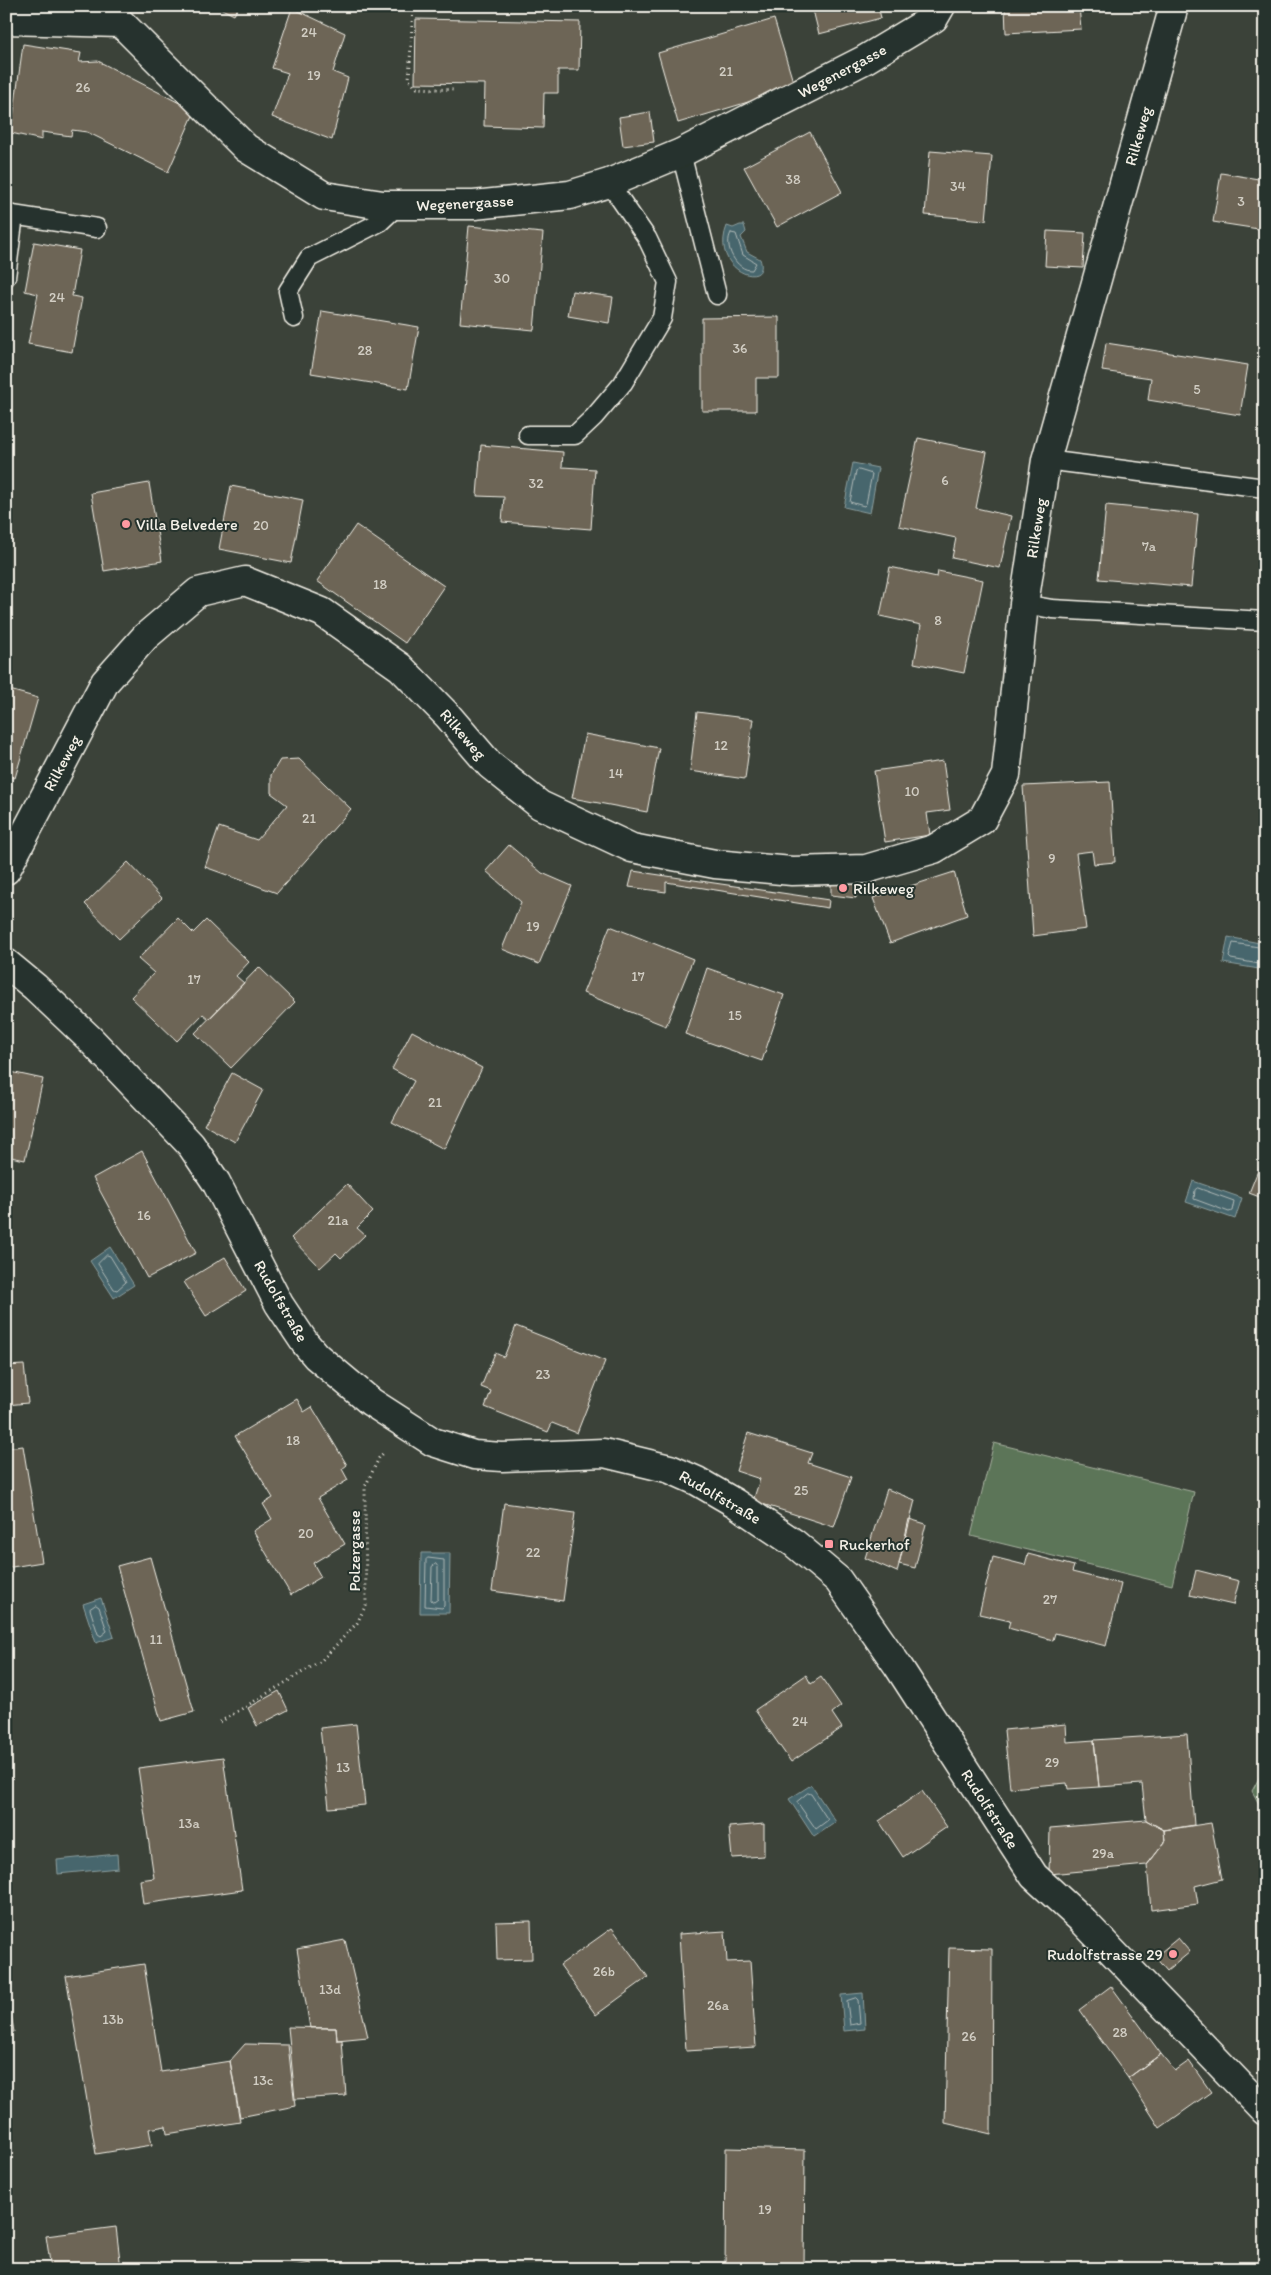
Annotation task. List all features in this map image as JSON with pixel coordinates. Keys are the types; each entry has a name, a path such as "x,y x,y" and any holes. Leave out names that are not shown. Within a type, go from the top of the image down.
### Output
{"street":[{"name":"Wegenergasse","path":"6,20 124,14 246,148 324,196 397,206 474,205 570,195 609,183 681,153 864,60 934,18 941,6"},
{"name":"Rilkeweg","path":"6,870 105,682 145,637 198,592 245,581 322,612 400,667 448,716 490,765 540,804 632,848 715,864 792,871 866,869 934,849 982,820 1006,775 1024,604 1046,460 1174,6"},
{"name":"Rudolfstraße","path":"6,963 35,987 90,1039 191,1145 216,1182 279,1304 305,1343 316,1356 371,1402 433,1442 474,1455 502,1457 604,1453 670,1469 697,1481 735,1503 794,1543 838,1580 883,1644 1034,1876 1082,1920 1265,2110"}],"lane":[{"path":"681,153 717,295"},
{"path":"528,435 575,435 594,417 623,383 662,318 668,282 648,238 609,183"},
{"path":"294,318 288,291 309,258 380,222 397,206"},
{"path":"6,277 10,215 97,228"},
{"path":"1046,460 1265,488"},
{"path":"1024,604 1052,608 1265,621"}],"path":[{"path":"413,6 409,80 417,88 454,90"},
{"name":"Polzergasse","path":"220,1722 321,1662 356,1622 366,1605 365,1487 378,1458 392,1445"}],"green space":[{"path":"994,1443 1194,1492 1172,1585 971,1536"},
{"path":"1265,1767 1265,1815 1252,1791"}],"water":[{"path":"744,225 746,232 741,237 747,252 760,259 761,269 757,274 750,275 741,272 732,265 726,255 724,242 727,226 733,228"},
{"path":"853,463 878,468 870,513 844,507"},
{"path":"1228,937 1265,944 1265,970 1223,963"},
{"path":"1193,1181 1242,1198 1235,1219 1186,1202"},
{"path":"110,1247 134,1285 114,1298 90,1261"},
{"path":"421,1553 450,1553 449,1613 420,1613"},
{"path":"101,1598 114,1637 96,1643 83,1604"},
{"path":"811,1785 836,1822 814,1837 789,1799"},
{"path":"117,1854 118,1868 58,1874 57,1860"},
{"path":"863,1993 865,2029 844,2031 841,1995"}],"building":[{"path":"216,6 239,6 234,15"},
{"path":"812,6 878,6 881,18 819,34"},
{"path":"1005,6 1079,6 1081,29 1006,33"},
{"path":"292,8 345,33 333,72 348,78 332,140 272,117 288,73 272,68"},
{"path":"416,19 580,22 579,70 558,70 558,93 544,93 543,128 484,126 485,84 415,83"},
{"path":"774,19 795,88 678,123 658,53"},
{"path":"23,44 81,53 79,62 98,61 195,111 168,172 87,132 72,130 71,136 42,132 42,140 11,133"},
{"path":"650,112 654,142 623,146 619,117"},
{"path":"810,132 842,192 777,227 744,167"},
{"path":"930,151 992,156 986,220 925,215"},
{"path":"1221,173 1265,180 1265,230 1213,222"},
{"path":"469,226 543,233 534,330 460,323"},
{"path":"1047,231 1085,233 1083,268 1045,266"},
{"path":"34,242 80,250 72,296 82,298 72,352 28,344 38,294 25,291"},
{"path":"572,291 613,297 609,323 568,316"},
{"path":"322,311 419,327 408,389 311,373"},
{"path":"779,317 779,378 756,378 756,411 702,411 702,318"},
{"path":"1106,343 1248,365 1240,415 1148,400 1151,378 1102,371"},
{"path":"918,438 987,452 976,508 1011,516 1000,568 952,558 956,538 899,526"},
{"path":"481,445 563,452 562,467 595,469 591,529 502,522 504,497 477,496"},
{"name":"Villa Belvedere","path":"149,483 162,561 104,571 91,493"},
{"path":"231,486 303,500 291,563 219,549"},
{"path":"1106,505 1198,514 1191,587 1099,579"},
{"path":"356,525 444,586 405,643 317,581"},
{"path":"890,567 937,577 938,571 983,580 964,673 914,663 921,625 880,616"},
{"path":"6,689 38,698 15,778 6,775"},
{"path":"697,712 753,719 745,779 690,771"},
{"path":"585,734 659,748 647,812 572,798"},
{"path":"299,759 351,809 277,893 205,867 219,827 257,840 287,805 271,793 271,775 280,760"},
{"path":"943,761 950,810 927,813 930,835 885,842 874,771"},
{"path":"1110,782 1115,862 1094,864 1092,851 1076,853 1086,929 1033,936 1023,786"},
{"path":"509,845 542,873 572,886 539,964 502,949 521,902 486,871"},
{"path":"128,862 162,898 119,939 85,904"},
{"path":"633,871 829,900 828,908 666,882 666,892 629,887"},
{"path":"954,872 967,915 890,943 873,898"},
{"name":"Rilkeweg","path":"831,880 856,882 856,898 831,895"},
{"path":"178,918 193,933 206,920 249,962 236,976 244,983 209,1019 203,1014 177,1041 131,997 154,973 138,959"},
{"path":"610,926 693,959 666,1026 583,993"},
{"path":"259,967 295,1002 231,1068 195,1033"},
{"path":"707,968 784,995 762,1061 685,1034"},
{"path":"412,1031 482,1068 444,1149 392,1122 414,1081 392,1069"},
{"path":"6,1071 43,1079 25,1160 6,1156"},
{"path":"232,1073 263,1090 235,1142 204,1125"},
{"path":"142,1151 196,1253 147,1278 93,1178"},
{"path":"1265,1153 1265,1199 1249,1193"},
{"path":"347,1184 373,1212 357,1228 365,1235 341,1258 336,1253 320,1268 291,1238"},
{"path":"225,1257 246,1291 206,1316 184,1282"},
{"path":"516,1326 605,1361 577,1433 552,1423 548,1432 485,1407 491,1391 481,1387 495,1353 504,1357"},
{"path":"24,1365 28,1403 6,1405 6,1366"},
{"path":"297,1399 304,1412 312,1407 347,1465 342,1469 348,1480 318,1498 345,1544 313,1563 321,1577 291,1595 253,1531 272,1519 263,1504 273,1498 235,1436"},
{"path":"748,1433 812,1453 808,1463 851,1477 834,1527 753,1501 760,1479 736,1471"},
{"path":"23,1446 42,1562 6,1568 6,1448"},
{"path":"887,1489 915,1500 897,1572 865,1558"},
{"path":"504,1503 575,1513 563,1601 492,1591"},
{"path":"909,1519 926,1524 915,1568 899,1564"},
{"path":"1028,1554 1074,1566 1072,1572 1121,1584 1106,1646 1055,1633 1053,1640 1008,1628 1010,1621 979,1614 993,1557 1025,1565"},
{"path":"150,1557 194,1712 161,1721 117,1566"},
{"path":"1196,1570 1239,1581 1233,1605 1190,1595"},
{"path":"806,1675 811,1684 821,1677 841,1706 832,1713 842,1728 791,1762 755,1710"},
{"path":"279,1691 288,1710 257,1726 248,1708"},
{"path":"356,1724 365,1805 329,1808 320,1728"},
{"path":"1066,1724 1067,1742 1094,1740 1099,1787 1068,1789 1067,1783 1010,1788 1004,1730"},
{"path":"1187,1734 1194,1825 1164,1830 1146,1820 1142,1784 1099,1787 1094,1740"},
{"path":"223,1757 242,1890 143,1904 140,1880 154,1878 138,1768"},
{"path":"922,1791 947,1827 903,1857 879,1821"},
{"path":"1146,1820 1164,1830 1165,1842 1147,1865 1049,1874 1050,1828"},
{"path":"1211,1823 1222,1879 1195,1886 1198,1904 1151,1910 1147,1865 1165,1842 1164,1830"},
{"path":"764,1824 764,1856 732,1858 729,1827"},
{"path":"531,1921 532,1959 497,1960 496,1922"},
{"path":"612,1928 648,1977 596,2015 560,1965"},
{"path":"725,1931 727,1962 750,1961 756,2047 686,2051 679,1934"},
{"name":"Rudolfstrasse 29","path":"1178,1938 1190,1952 1167,1971 1155,1957"},
{"path":"345,1940 368,2037 337,2040 336,2028 310,2028 297,1949"},
{"path":"949,1948 992,1949 991,2134 945,2123"},
{"path":"144,1964 161,2072 230,2061 240,2122 167,2134 166,2126 149,2129 152,2145 96,2154 66,1976"},
{"path":"6,1985 14,2032 6,2033"},
{"path":"1111,1986 1161,2054 1128,2078 1079,2010"},
{"path":"288,2027 336,2028 337,2040 342,2040 346,2096 295,2099"},
{"path":"245,2044 288,2045 295,2106 240,2117 230,2061"},
{"path":"1161,2054 1175,2071 1189,2061 1211,2092 1160,2128 1128,2078"},
{"path":"726,2148 805,2150 804,2269 725,2269"},
{"path":"116,2227 121,2269 51,2269 46,2236"},
{"path":"311,2263 312,2269 276,2269"}],"place":[{"name":"Villa Belvedere","path":"126,524"},
{"name":"Rilkeweg","path":"843,888"},
{"name":"Ruckerhof","path":"829,1544"},
{"name":"Rudolfstrasse 29","path":"1173,1954"}]}
